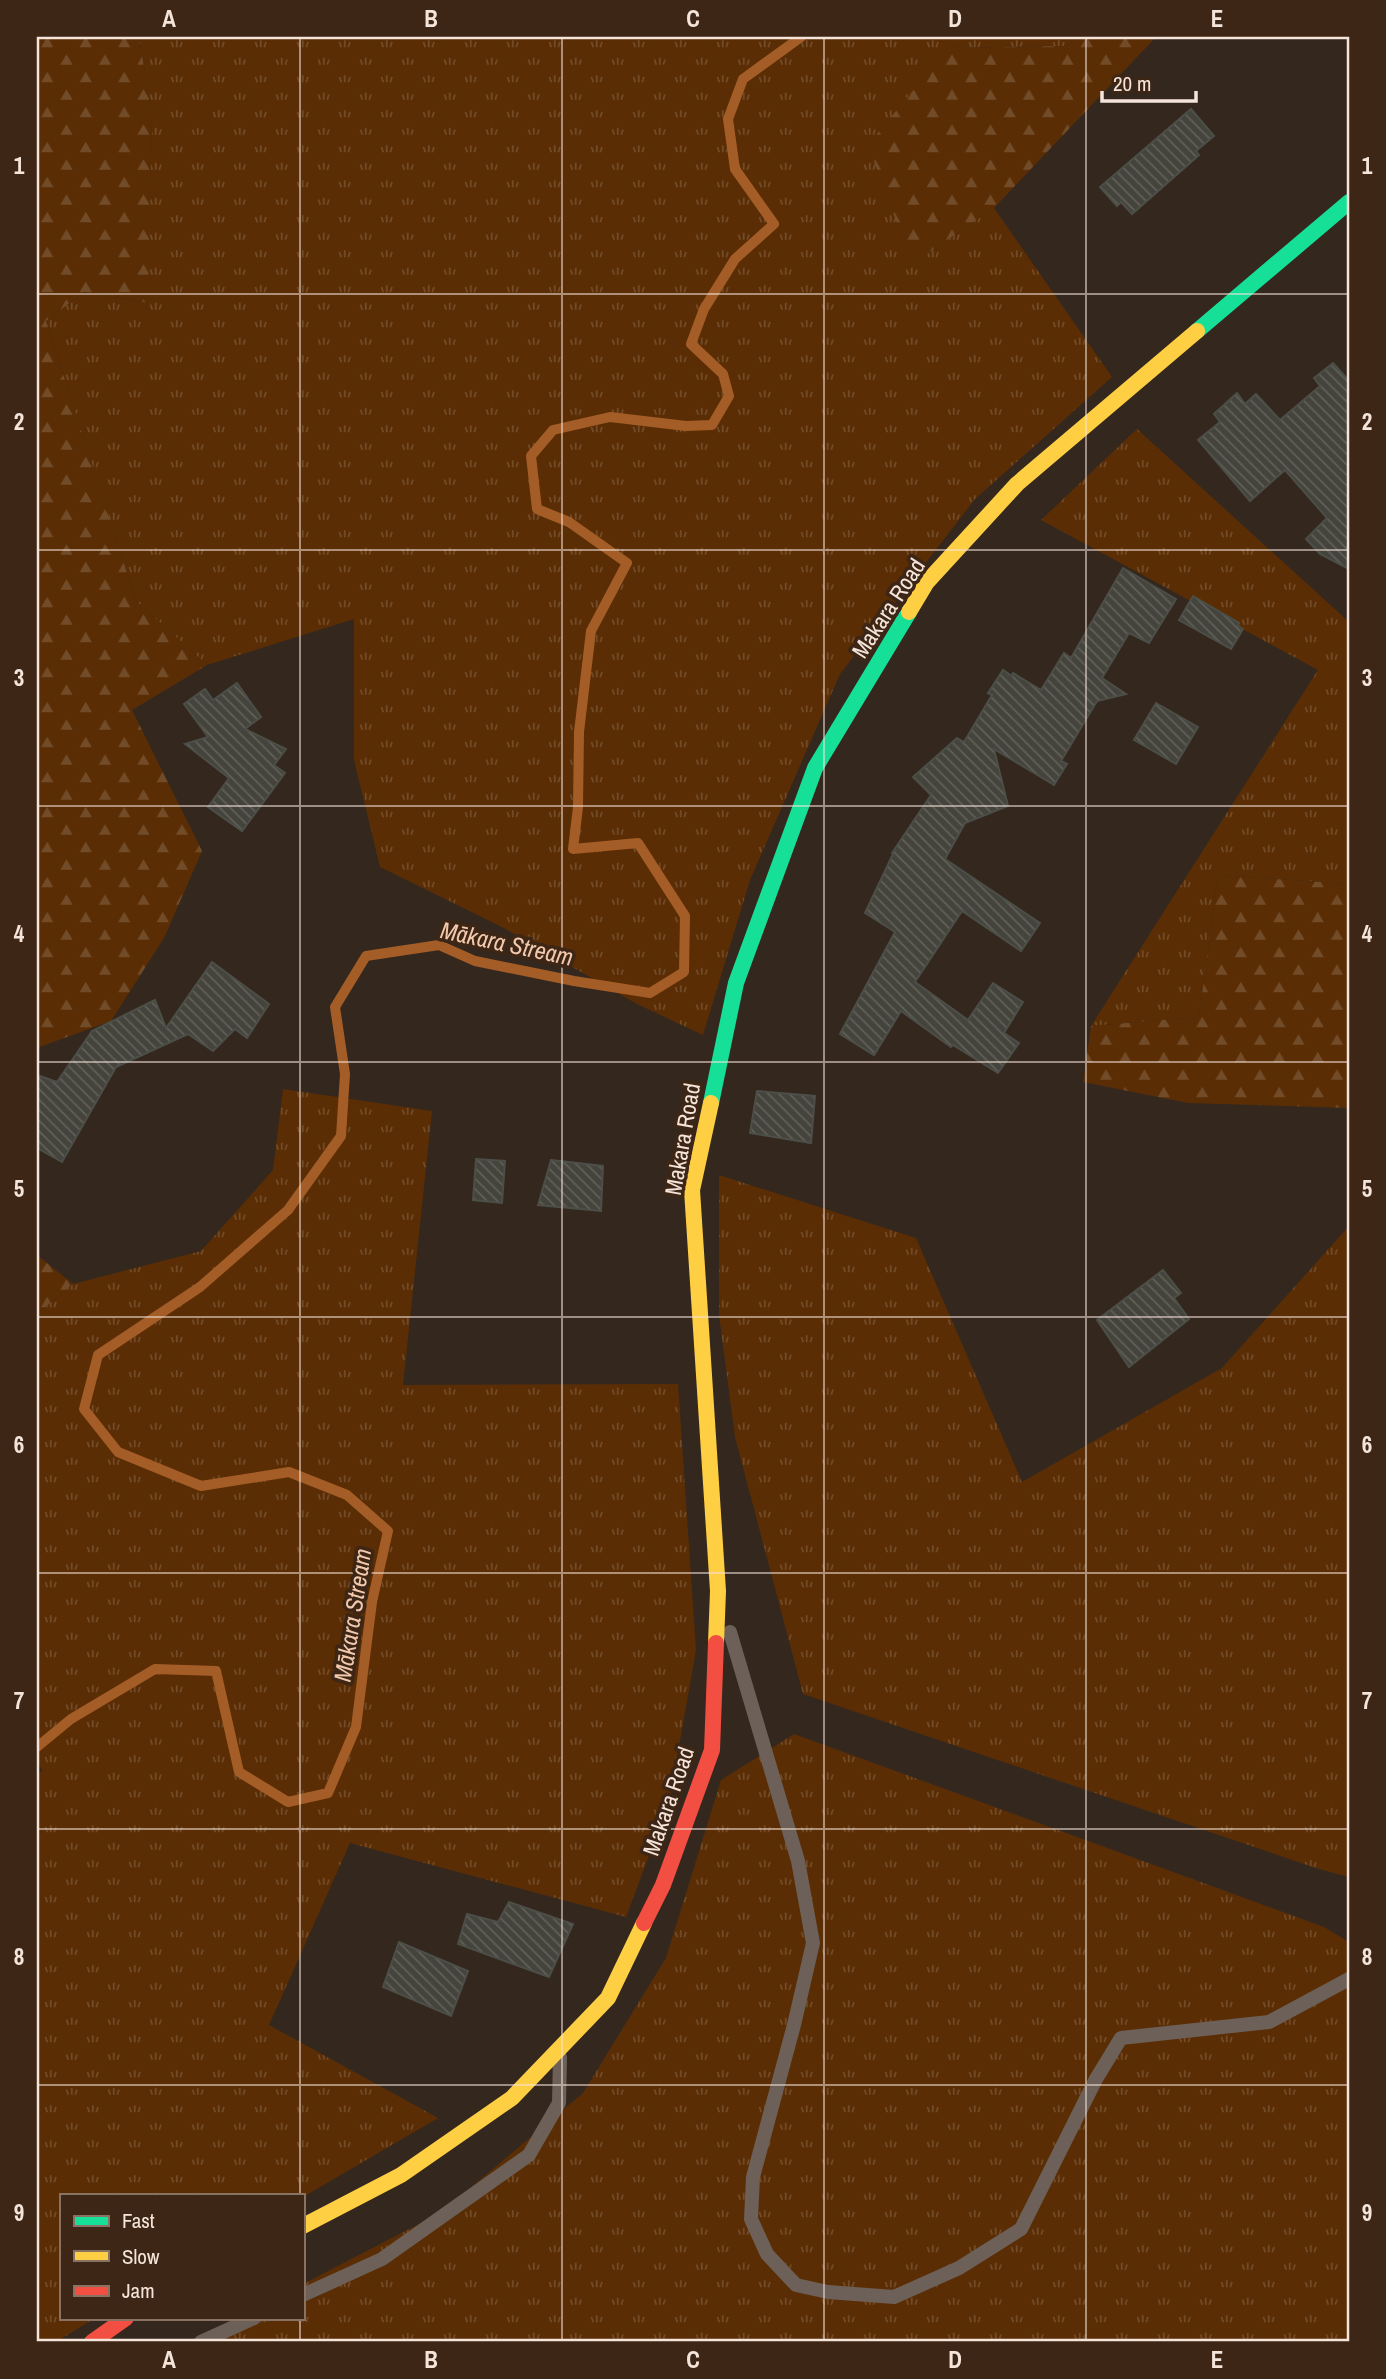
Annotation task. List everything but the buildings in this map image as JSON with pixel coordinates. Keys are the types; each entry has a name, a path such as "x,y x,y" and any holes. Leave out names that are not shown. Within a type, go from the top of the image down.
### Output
{"street":[{"name":"Makara Road","path":"304,2225 401,2175 512,2098 608,1998 663,1885 712,1750 718,1591 692,1190 736,983 815,768 927,582 1017,484 1349,202"},
{"path":"92,2342 123,2320"}],"lane":[{"path":"718,1591 798,1861 813,1943 753,2177 751,2219 767,2254 796,2285 828,2292 894,2297 959,2268 1021,2229 1096,2079 1121,2038 1269,2022 1349,1979"},
{"path":"304,2295 382,2259 529,2155 559,2103 561,2047"},
{"path":"201,2342 250,2320"}],"green space":[{"path":"37,37 139,37 152,117 148,303 84,292 46,321 136,601 207,665 132,710 202,851 164,938 111,1021 37,1048"},
{"path":"139,37 1076,37 1068,46 948,48 912,264 994,208 1112,377 975,499 840,674 750,880 703,1035 637,1004 504,928 380,867 354,760 354,619 207,665 136,601 46,321 84,292 147,303 152,117"},
{"path":"1076,37 1156,37 994,208 912,264 868,145 948,48 1068,46"},
{"path":"1137,429 1349,622 1349,884 1218,875 1199,1017 1091,1026 1318,670 1041,520"},
{"path":"1218,875 1349,884 1349,1108 1188,1103 1083,1082 1091,1026 1199,1017"},
{"path":"283,1089 432,1111 403,1385 678,1384 696,1650 669,1803 626,1917 350,1843 269,2025 438,2118 304,2196 304,2194 60,2194 60,2320 92,2320 56,2342 37,2342 37,1773 43,1771 37,1763 37,1314 73,1284 201,1251 273,1170"},
{"path":"719,1175 916,1238 1022,1482 1222,1368 1349,1226 1349,1877 803,1694 735,1437 719,1315"},
{"path":"37,1255 73,1284 37,1314"},
{"path":"794,1734 1324,1927 1349,1942 1349,2342 187,2342 233,2320 304,2320 304,2283 442,2212 583,2093 666,1958 721,1780"}],"waterway":[{"name":"Mākara Stream","path":"37,1747 71,1719 155,1669 216,1671 239,1772 288,1802 328,1793 356,1727 372,1602 388,1531 347,1495 289,1472 201,1486 118,1452 84,1409 98,1355 200,1287 288,1210 341,1136 345,1074 335,1007 366,956 439,945 475,961 650,993 684,972 685,916 638,843 573,849 578,807 579,732 591,631 627,563 569,522 537,509 531,456 553,430 610,417 686,426 712,425 729,396 723,374 691,344 704,309 735,259 774,224 735,169 728,119 743,79 801,37"}],"traffic: fast":[{"path":"1197,331 1349,202"},
{"path":"711,1103 736,983 815,768 909,612"}],"traffic: slow":[{"path":"909,612 927,582 1017,484 1197,331"},
{"path":"711,1103 692,1190 718,1591 716,1643"},
{"path":"304,2225 401,2175 512,2098 608,1998 644,1923"}],"traffic: jam":[{"path":"644,1923 663,1885 712,1750 716,1643"},
{"path":"92,2342 123,2320"}]}
